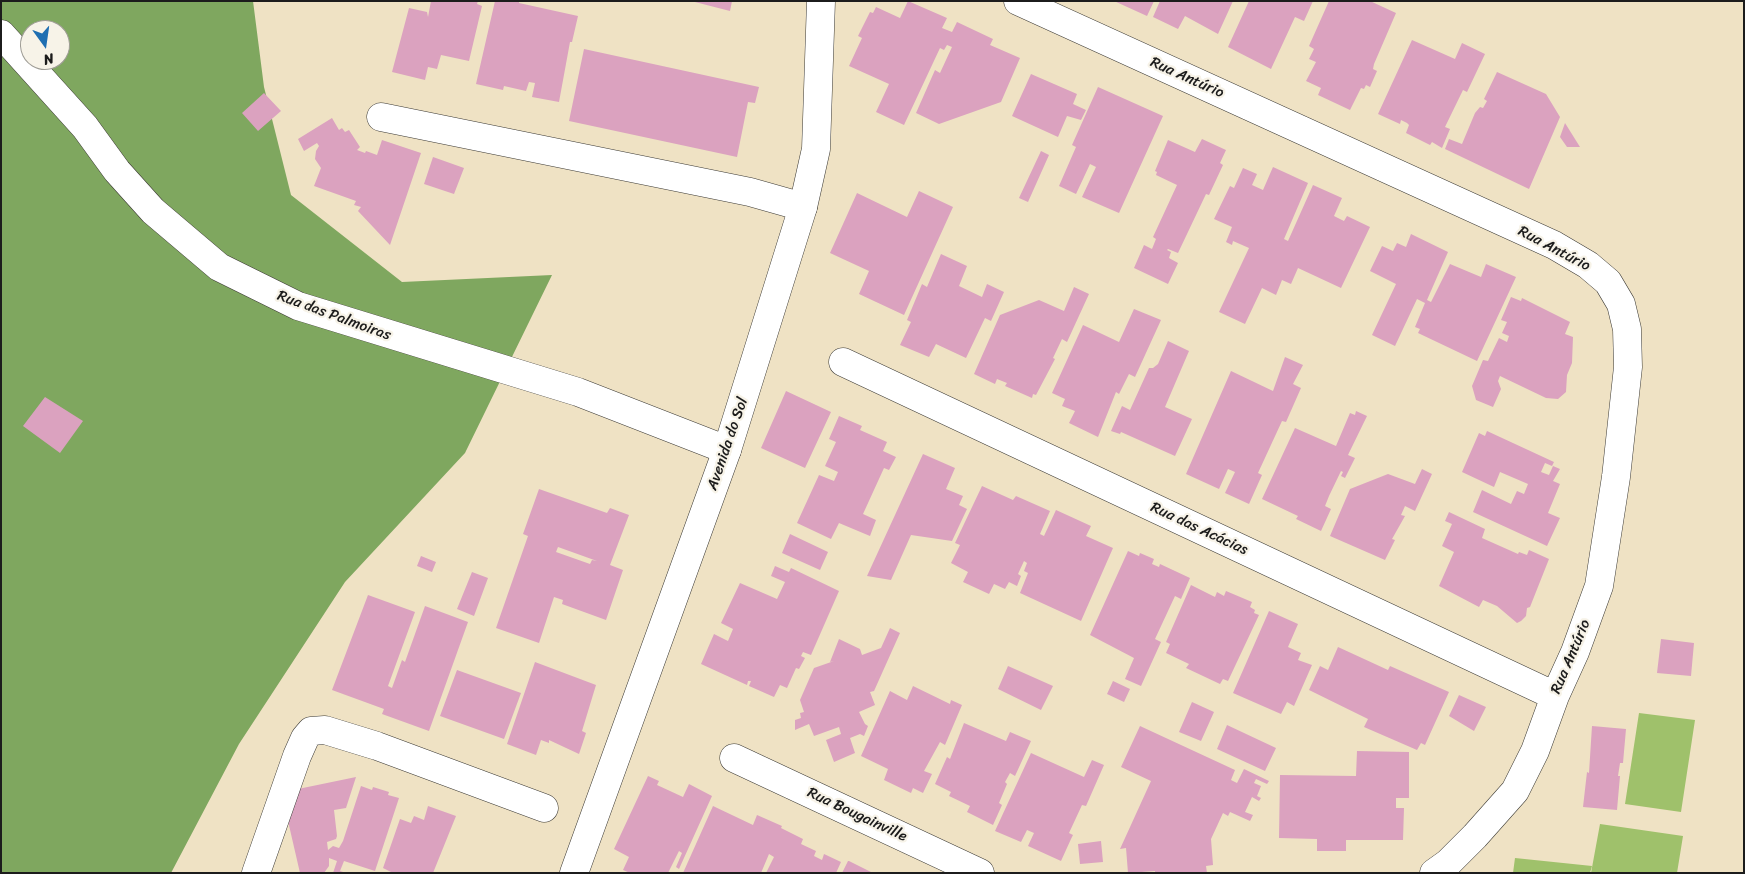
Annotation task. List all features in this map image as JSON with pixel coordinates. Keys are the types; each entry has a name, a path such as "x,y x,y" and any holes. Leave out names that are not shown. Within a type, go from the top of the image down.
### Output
{"street":[{"name":"Avenida do Sol","path":"574,873 727,450 803,207 816,149 821,1"},
{"name":"Rua Antúrio","path":"1018,1 1554,246 1588,265 1608,282 1621,304 1627,329 1628,367 1616,477 1599,586 1575,652 1554,696 1535,751 1515,791 1475,836 1448,863 1434,873"},
{"name":"Rua das Palmoiras","path":"1,34 85,127 117,171 153,211 219,267 298,306 578,392 727,450"},
{"path":"381,117 750,192 803,207"},
{"name":"Rua das Acácias","path":"843,362 1554,696"},
{"path":"256,873 305,738 312,732 325,730 376,746 544,808"},
{"name":"Rua Bougainville","path":"734,758 980,873"}],"green space":[{"path":"1,1 253,1 264,87 291,195 402,282 552,275 465,453 345,582 239,744 171,873 1,873"},
{"path":"1639,713 1695,720 1681,812 1625,804"},
{"path":"1600,824 1683,836 1677,873 1591,873"},
{"path":"1515,858 1592,866 1590,873 1513,873"}],"building":[{"path":"431,1 478,1 477,4 482,6 469,61 441,55 437,69 428,67 425,80 392,72 409,8 427,12 428,17"},
{"path":"495,1 519,1 519,3 578,16 572,42 570,42 559,102 532,97 535,83 529,82 526,91 504,86 503,90 476,84"},
{"path":"691,1 732,1 730,11"},
{"path":"908,1 947,18 942,28 952,32 957,22 993,39 990,45 1020,58 1001,102 939,124 916,113 935,70 940,73 952,47 947,45 944,50 940,48 904,125 876,112 889,84 849,66 862,38 858,36 870,12 873,13 876,7 900,18"},
{"path":"1114,1 1154,1 1147,16"},
{"path":"1160,1 1233,1 1218,34 1185,16 1178,29 1153,17"},
{"path":"1249,1 1313,1 1304,21 1295,17 1271,69 1228,47"},
{"path":"1329,1 1370,1 1396,13 1374,64 1373,69 1377,71 1370,87 1366,85 1364,89 1361,88 1350,110 1318,95 1321,88 1306,81 1316,62 1309,59 1314,49 1309,46"},
{"path":"1412,40 1455,59 1462,43 1485,54 1467,92 1463,90 1445,127 1450,129 1442,148 1432,142 1430,145 1406,133 1409,125 1407,123 1401,120 1400,124 1378,114"},
{"path":"584,49 759,87 755,103 748,102 737,157 569,121"},
{"path":"1497,72 1546,94 1560,117 1529,189 1445,149 1449,139 1462,144 1475,113 1480,107 1483,108 1487,101 1484,99"},
{"path":"1031,74 1077,94 1073,104 1086,110 1081,120 1067,116 1058,137 1012,116"},
{"path":"1098,87 1163,116 1119,213 1082,197 1096,167 1090,164 1076,194 1059,186 1076,147 1072,145"},
{"path":"264,93 281,111 258,131 242,113"},
{"path":"332,118 339,130 342,128 345,132 349,130 360,147 357,150 377,155 382,140 421,153 390,245 358,211 361,207 354,205 356,201 314,186 321,168 315,159 319,146 317,143 304,151 298,139"},
{"path":"1565,123 1580,147 1567,147 1560,137"},
{"path":"1202,139 1226,150 1220,163 1223,165 1209,195 1206,194 1178,253 1167,250 1171,252 1169,258 1178,263 1168,284 1134,268 1144,245 1152,249 1156,239 1153,237 1177,185 1156,175 1157,172 1155,171 1168,140 1195,152"},
{"path":"1041,151 1049,155 1028,202 1019,198"},
{"path":"433,157 464,168 454,194 424,184"},
{"path":"1273,167 1308,183 1284,239 1288,241 1313,185 1342,198 1334,216 1344,221 1347,216 1370,227 1341,288 1298,268 1291,284 1282,280 1276,295 1262,288 1245,324 1219,312 1249,248 1233,241 1232,245 1226,242 1232,227 1214,219 1230,186 1234,188 1243,168 1257,174 1252,185 1263,190"},
{"path":"919,191 953,207 904,315 859,294 869,271 830,253 857,193 907,217"},
{"path":"1411,234 1448,252 1427,300 1431,302 1450,264 1481,277 1486,264 1516,277 1477,361 1418,333 1420,329 1415,327 1425,303 1417,299 1395,346 1372,335 1396,284 1370,271 1382,246 1393,251 1397,243 1406,247"},
{"path":"941,254 967,266 959,286 982,297 987,284 1004,292 991,321 985,318 966,358 936,344 929,357 900,345 911,322 907,320 922,284 927,287"},
{"path":"1074,287 1089,294 1067,342 1062,339 1053,358 1055,359 1036,395 1033,394 1032,398 1005,386 1007,383 997,379 995,384 974,374 1000,315 1039,300 1064,311"},
{"path":"1511,297 1521,301 1522,298 1570,322 1565,334 1573,337 1572,363 1567,375 1566,392 1558,399 1546,398 1500,376 1498,381 1501,389 1493,407 1476,400 1472,386 1483,360 1488,361 1499,338 1507,342 1509,336 1502,333 1507,322 1501,320"},
{"path":"1134,309 1161,320 1135,377 1129,374 1119,394 1116,392 1098,437 1069,423 1075,411 1062,406 1065,399 1052,393 1083,325 1119,342"},
{"path":"1168,341 1189,351 1165,407 1192,419 1175,456 1121,432 1120,434 1111,431 1122,406 1130,410 1149,368 1153,368 1158,364"},
{"path":"1285,357 1303,365 1293,384 1301,388 1286,422 1282,421 1258,473 1262,475 1249,504 1225,493 1235,472 1228,469 1219,489 1186,474 1231,371 1273,391"},
{"path":"786,391 831,412 805,468 761,448"},
{"path":"45,397 83,421 60,453 23,426"},
{"path":"1356,411 1367,416 1348,455 1355,458 1345,478 1341,476 1343,472 1341,471 1329,496 1325,506 1331,509 1321,531 1296,519 1298,516 1262,499 1295,428 1336,446 1350,413 1355,415"},
{"path":"839,416 862,426 860,430 887,442 883,451 896,457 889,470 884,468 863,514 876,520 870,536 839,523 831,539 797,523 819,475 834,481 838,472 825,466 836,442 829,439"},
{"path":"1487,431 1554,462 1552,466 1545,463 1541,472 1549,475 1553,466 1560,469 1553,481 1560,484 1548,513 1560,518 1547,546 1473,512 1482,490 1511,504 1517,491 1524,494 1528,484 1500,472 1494,487 1462,472 1479,433 1485,436"},
{"path":"923,454 955,468 946,489 963,496 959,505 967,509 952,541 911,535 891,580 867,576"},
{"path":"1422,469 1432,474 1415,511 1405,506 1401,515 1405,516 1392,539 1395,540 1385,560 1330,536 1350,489 1388,474 1415,484"},
{"path":"982,486 1013,500 1016,496 1050,511 1040,534 1044,536 1056,510 1091,526 1086,536 1113,548 1081,621 1020,593 1028,573 1024,571 1027,563 1024,561 1018,574 1021,576 1017,586 1009,582 1005,589 994,584 989,594 963,582 968,572 951,563 960,545 955,543"},
{"path":"539,489 607,513 610,508 629,515 610,565 623,570 606,620 562,604 563,600 554,597 539,643 496,628 528,536 523,534","holes":["558,547 597,561 592,560 590,564 556,552"]},
{"path":"1449,512 1485,529 1482,538 1518,554 1519,552 1527,555 1529,550 1549,559 1530,607 1527,608 1526,616 1521,621 1517,623 1497,606 1483,600 1479,607 1439,586 1454,552 1442,546 1452,524 1445,521"},
{"path":"790,534 828,552 820,570 782,553"},
{"path":"1128,551 1139,556 1140,553 1154,559 1152,564 1159,567 1160,564 1190,578 1181,599 1175,596 1155,639 1161,642 1141,686 1125,679 1134,658 1090,635"},
{"path":"421,556 436,562 432,572 417,566"},
{"path":"775,566 789,572 791,568 839,591 811,655 803,652 801,656 805,658 799,669 796,668 787,688 780,685 774,697 749,686 751,681 748,681 747,685 701,664 714,634 728,641 733,629 721,623 740,583 777,599 785,582 771,576"},
{"path":"472,572 488,578 474,616 457,609"},
{"path":"1191,585 1215,597 1217,592 1224,596 1226,591 1252,602 1250,607 1255,610 1254,613 1259,615 1228,681 1223,679 1220,684 1186,668 1189,664 1166,653 1170,644 1166,642"},
{"path":"368,595 415,612 388,686 392,688 402,660 405,662 425,606 468,622 429,731 382,714 384,709 332,690"},
{"path":"1269,611 1298,624 1288,647 1301,653 1298,660 1312,665 1294,706 1287,702 1281,714 1233,693"},
{"path":"890,628 900,633 874,691 870,692 875,705 859,712 868,726 864,736 860,734 850,738 855,753 834,762 826,740 841,734 839,727 814,736 809,724 795,730 795,720 801,718 800,713 804,712 800,700 814,668 834,661 830,662 839,639 860,649 862,655 881,648"},
{"path":"1661,639 1694,643 1691,676 1657,673"},
{"path":"1338,647 1388,670 1390,666 1449,692 1425,745 1421,743 1417,750 1364,727 1368,719 1309,690 1320,666 1328,670"},
{"path":"535,662 596,685 582,731 586,733 579,754 549,740 549,743 541,740 536,755 507,744"},
{"path":"1008,666 1053,686 1041,710 998,689"},
{"path":"457,670 521,693 504,739 440,716"},
{"path":"1113,681 1130,689 1124,702 1107,694"},
{"path":"913,686 950,704 951,700 962,705 945,745 940,742 924,771 932,774 923,793 913,788 911,793 884,780 888,769 861,756 890,691 907,700"},
{"path":"1459,695 1486,707 1474,731 1449,716"},
{"path":"1192,702 1214,712 1201,741 1179,732"},
{"path":"964,723 1006,741 1010,732 1031,741 1015,776 1010,773 1005,782 1007,784 999,803 1002,805 993,825 967,812 970,806 949,796 951,792 935,784 947,757 950,759"},
{"path":"1227,725 1276,748 1265,771 1217,749"},
{"path":"1140,726 1235,770 1231,780 1237,783 1244,769 1269,781 1267,784 1256,779 1254,783 1261,786 1257,796 1261,798 1259,801 1252,797 1245,812 1253,815 1250,821 1230,812 1228,816 1223,813 1211,839 1213,865 1206,866 1207,873 1155,873 1155,871 1128,873 1126,848 1120,849 1151,781 1121,767"},
{"path":"1592,726 1626,729 1623,763 1620,763 1618,776 1620,776 1617,810 1583,807 1587,772 1589,773"},
{"path":"1357,751 1409,752 1409,798 1396,798 1396,808 1404,808 1403,840 1346,840 1346,851 1317,851 1317,839 1279,838 1280,775 1356,776"},
{"path":"1031,753 1084,777 1092,760 1104,765 1086,806 1082,805 1069,833 1073,835 1061,861 1028,846 1034,833 1027,830 1021,842 995,831"},
{"path":"648,776 659,781 657,785 683,797 689,784 712,796 679,869 676,867 682,853 679,851 668,873 630,873 623,870 629,857 614,849"},
{"path":"356,777 346,808 334,810 337,836 336,839 327,842 328,850 333,846 339,848 343,841 361,786 372,790 373,787 389,792 388,795 399,798 375,871 344,861 340,871 346,873 333,873 337,861 329,858 329,866 324,873 300,873 288,821 298,789"},
{"path":"428,806 456,816 433,873 393,873 383,868 400,819 411,823 414,816 424,820"},
{"path":"713,806 753,825 757,815 782,826 781,828 803,839 801,844 816,851 814,856 822,860 824,854 841,862 836,873 766,873 774,857 769,854 761,873 683,873"},
{"path":"1101,841 1103,862 1080,864 1078,844"},
{"path":"849,861 873,873 842,873"}]}
